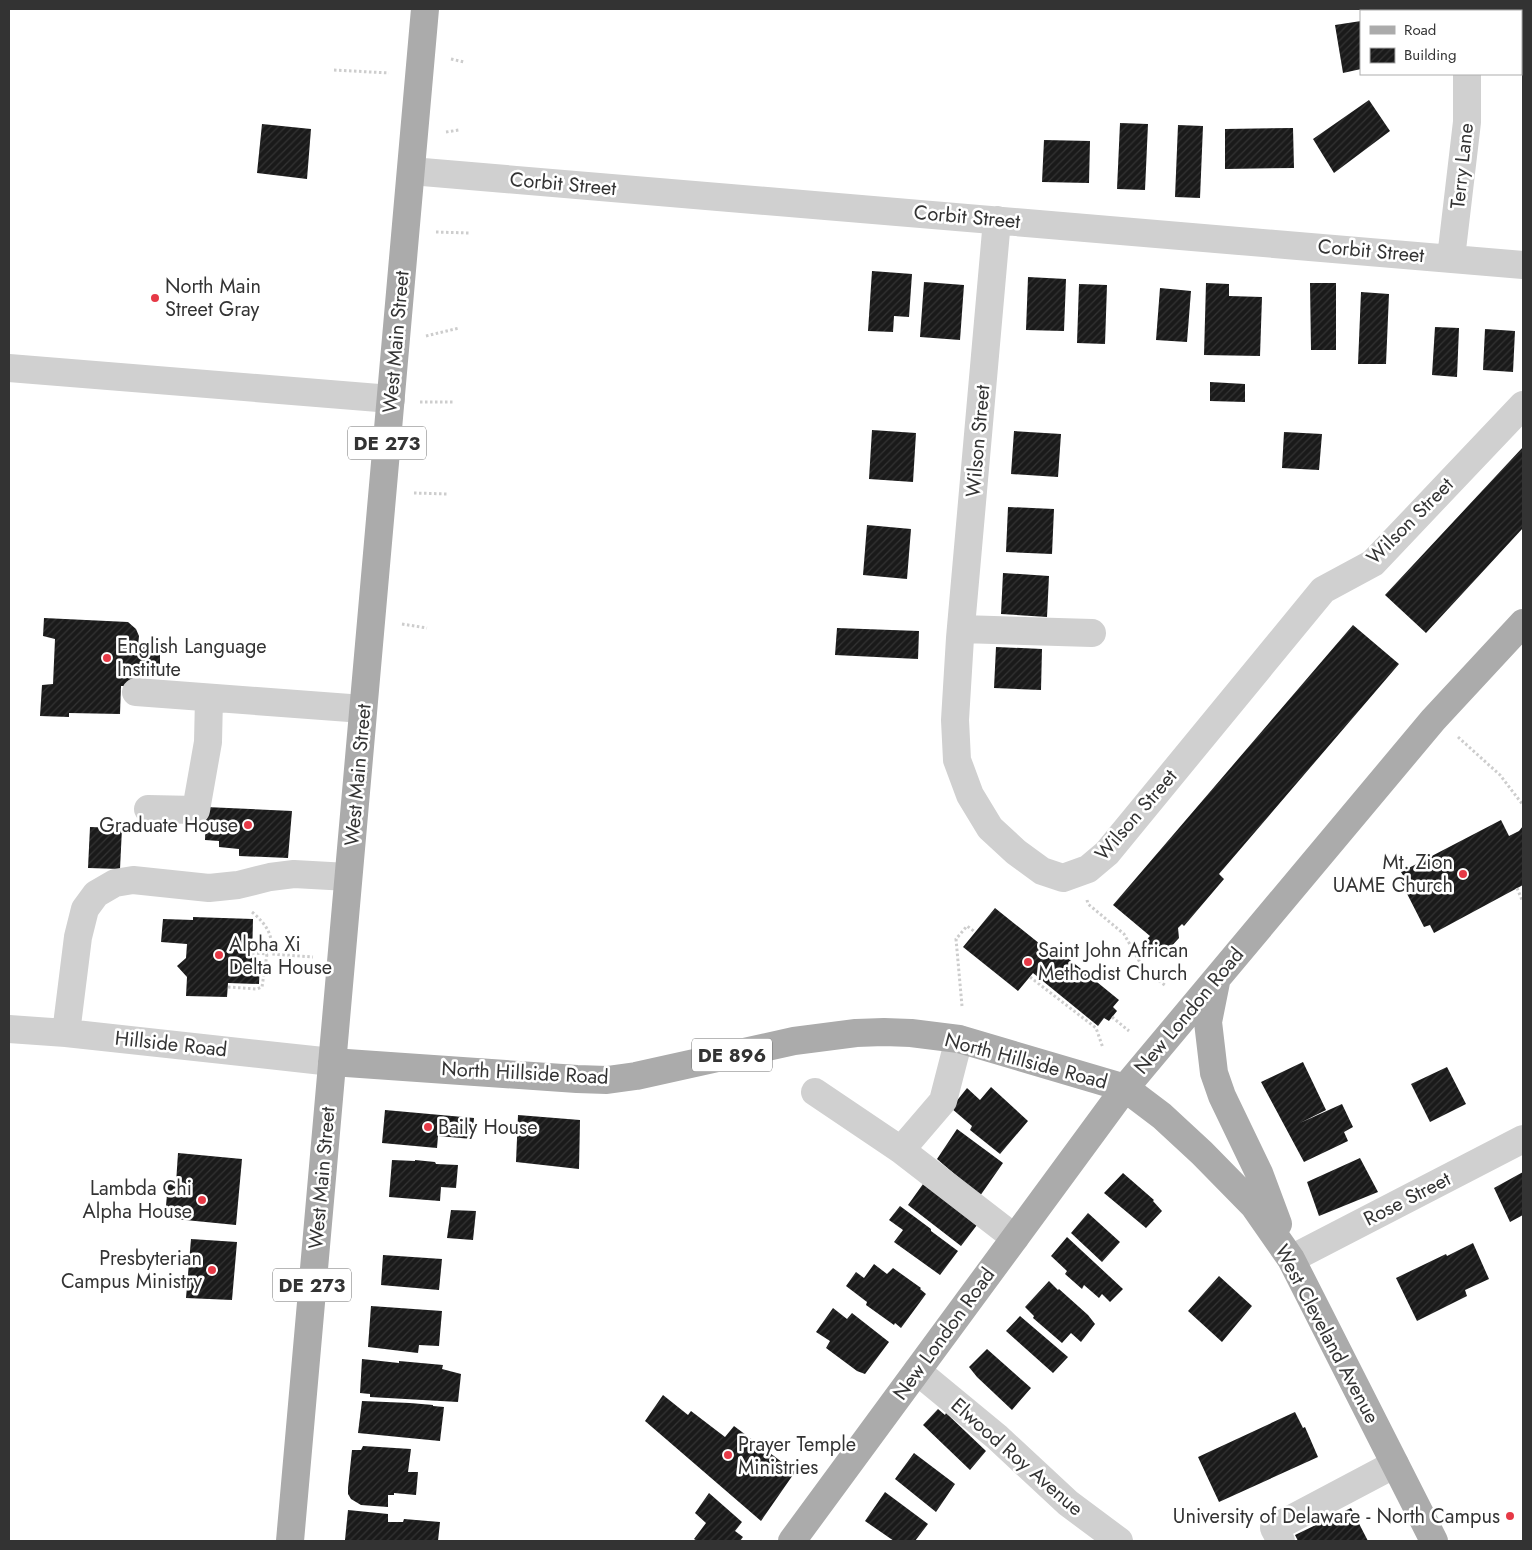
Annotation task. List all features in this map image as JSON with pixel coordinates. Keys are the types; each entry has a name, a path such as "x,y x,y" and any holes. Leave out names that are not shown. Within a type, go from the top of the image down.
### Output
{"main road":[{"name":"West Main Street","path":"290,1541 425,9"},
{"name":"New London Road","path":"792,1541 1125,1088 1434,720 1523,623"},
{"path":"1216,979 1208,1022 1214,1073 1222,1096 1259,1173 1291,1258"},
{"name":"North Hillside Road","path":"332,1062 567,1079 607,1080 664,1071 794,1040 884,1032 959,1039 1125,1088"},
{"name":"West Cleveland Avenue","path":"1125,1088 1162,1116 1202,1153 1254,1206 1291,1258 1434,1541"}],"street":[{"name":"Terry Lane","path":"1451,258 1467,122 1467,75"},
{"name":"Corbit Street","path":"411,171 1523,265"},
{"name":"Wilson Street","path":"997,220 955,720 957,760 970,795 990,828 1016,852 1042,872 1063,878 1088,869 1108,853 1323,590 1373,563 1523,405"},
{"path":"9,368 391,399"},
{"path":"962,629 1092,633"},
{"path":"136,692 364,709"},
{"path":"148,809 196,810 208,742 209,698"},
{"path":"66,1033 78,937 85,909 96,894 115,883 133,880 209,888 238,885 270,877 294,874 348,877"},
{"name":"Hillside Road","path":"9,1029 66,1033 332,1062"},
{"path":"901,1150 943,1101 959,1039"},
{"path":"815,1092 901,1150 1015,1238"},
{"name":"Rose Street","path":"1291,1258 1523,1139"},
{"name":"Elwood Roy Avenue","path":"917,1371 997,1437 1068,1503 1119,1541"},
{"path":"1281,1541 1274,1528 1395,1464"}],"path":[{"path":"451,59 464,62"},
{"path":"334,70 392,73"},
{"path":"446,132 459,130"},
{"path":"436,232 469,233"},
{"path":"426,336 459,328"},
{"path":"420,402 454,402"},
{"path":"414,493 448,494"},
{"path":"402,624 427,628"},
{"path":"1454,734 1500,775 1523,804"},
{"path":"1519,799 1523,795"},
{"path":"1076,873 1088,904 1124,934 1142,966 1148,973 1166,986"},
{"path":"227,886 240,901 261,919 270,932 273,946 269,954 262,987 228,987"},
{"path":"1517,888 1523,899"},
{"path":"962,1006 956,939 967,926 975,932"},
{"path":"252,953 314,957"},
{"path":"1030,977 1096,1028 1103,1048"},
{"path":"1112,1017 1129,1031"}],"building":[{"path":"1360,21 1360,69 1343,73 1335,25"},
{"path":"1369,100 1390,131 1334,173 1313,139"},
{"path":"1120,123 1148,124 1145,190 1117,189"},
{"path":"262,124 311,129 307,179 257,173"},
{"path":"1178,125 1203,126 1200,198 1175,197"},
{"path":"1293,128 1294,168 1225,169 1225,129"},
{"path":"1044,140 1090,141 1089,183 1042,182"},
{"path":"872,271 912,274 909,317 894,316 893,332 868,331"},
{"path":"1028,277 1066,279 1064,331 1026,330"},
{"path":"924,282 964,285 960,340 920,337"},
{"path":"1206,283 1229,284 1229,296 1262,297 1260,356 1204,355"},
{"path":"1310,283 1336,283 1336,350 1311,350"},
{"path":"1079,284 1107,285 1105,344 1077,343"},
{"path":"1160,288 1191,291 1187,342 1156,340"},
{"path":"1361,292 1389,294 1386,364 1358,364"},
{"path":"1435,327 1459,328 1457,377 1432,375"},
{"path":"1485,329 1515,331 1513,372 1483,370"},
{"path":"1210,382 1245,384 1245,402 1210,401"},
{"path":"872,430 916,433 913,482 869,479"},
{"path":"1014,431 1061,434 1058,477 1011,474"},
{"path":"1284,432 1322,434 1319,470 1282,468"},
{"path":"1523,447 1523,528 1426,633 1385,595"},
{"path":"1008,507 1054,509 1052,554 1006,552"},
{"path":"867,525 911,529 907,579 863,575"},
{"path":"1003,573 1049,576 1047,617 1001,614"},
{"name":"English Language Institute","path":"44,618 128,622 136,629 139,636 138,646 160,647 160,671 133,669 132,686 121,686 120,714 69,713 69,717 40,716 42,685 53,684 55,639 43,636"},
{"path":"1353,625 1399,664 1219,874 1224,879 1184,926 1182,924 1178,928 1179,938 1169,949 1153,950 1144,942 1150,936 1113,905"},
{"path":"837,628 919,631 918,659 835,655"},
{"path":"996,647 1042,649 1041,690 994,688"},
{"name":"Graduate House","path":"206,807 292,811 288,858 239,856 239,849 219,847 219,841 205,840"},
{"name":"Mt. Zion UAME Church","path":"1501,820 1509,836 1519,831 1523,826 1523,885 1434,933 1430,925 1424,927 1400,880 1404,877 1401,872"},
{"path":"90,827 122,828 120,869 88,868"},
{"name":"Saint John African Methodist Church","path":"995,908 1050,952 1054,947 1119,1000 1113,1007 1117,1011 1109,1021 1104,1018 1098,1026 1033,973 1018,991 963,947"},
{"name":"Alpha Xi Delta House","path":"193,917 253,919 252,959 260,959 259,984 228,983 227,997 186,996 187,977 177,966 186,958 187,944 161,942 163,919 193,920"},
{"path":"1303,1062 1326,1110 1300,1123 1342,1104 1353,1127 1344,1132 1348,1141 1304,1162 1261,1082"},
{"path":"1447,1067 1466,1104 1430,1122 1411,1084"},
{"path":"991,1087 1028,1121 1000,1154 970,1130 972,1126 951,1108 967,1088 980,1100"},
{"name":"Baily House","path":"385,1110 474,1118 472,1139 438,1136 437,1148 382,1143"},
{"path":"518,1115 580,1120 579,1169 516,1162"},
{"path":"957,1129 1003,1163 980,1196 937,1159"},
{"name":"Lambda Chi Alpha House","path":"178,1153 242,1159 236,1225 165,1218 168,1182 176,1183"},
{"path":"1360,1158 1378,1192 1319,1216 1307,1182"},
{"path":"392,1160 415,1160 435,1162 436,1164 458,1165 456,1188 441,1187 440,1201 389,1197"},
{"path":"1523,1172 1523,1215 1510,1222 1494,1188"},
{"path":"1123,1173 1154,1200 1162,1211 1146,1228 1104,1193"},
{"path":"923,1184 977,1225 961,1246 908,1205"},
{"path":"900,1206 958,1251 940,1275 894,1242 903,1230 889,1220"},
{"path":"451,1210 476,1211 473,1240 447,1238"},
{"path":"1088,1213 1120,1242 1102,1262 1071,1233"},
{"path":"1067,1237 1123,1289 1110,1302 1102,1294 1099,1298 1084,1285 1082,1289 1065,1274 1067,1271 1051,1256"},
{"name":"Presbyterian Campus Ministry","path":"191,1239 237,1242 232,1300 186,1298"},
{"path":"1473,1243 1489,1279 1465,1290 1467,1296 1417,1321 1396,1278"},
{"path":"383,1255 442,1259 439,1290 381,1285"},
{"path":"874,1264 887,1274 893,1268 921,1288 926,1294 901,1328 866,1305 867,1302 846,1286 856,1272 864,1278"},
{"path":"1219,1276 1252,1306 1222,1342 1188,1311"},
{"path":"1049,1281 1088,1315 1095,1324 1081,1342 1071,1333 1062,1343 1033,1318 1034,1316 1025,1307"},
{"path":"371,1306 442,1311 439,1346 419,1345 418,1353 368,1347"},
{"path":"833,1308 847,1319 852,1313 889,1342 865,1374 857,1371 826,1348 830,1341 816,1332"},
{"path":"1020,1316 1068,1357 1053,1373 1006,1331"},
{"path":"987,1349 1031,1388 1012,1410 969,1367"},
{"path":"362,1359 443,1365 442,1369 461,1374 458,1402 370,1397 370,1394 360,1393"},
{"name":"Prayer Temple Ministries","path":"663,1395 688,1415 691,1411 725,1437 734,1426 795,1472 761,1521 645,1421"},
{"path":"362,1401 410,1403 444,1407 440,1441 358,1433"},
{"path":"938,1409 945,1415 946,1413 986,1451 970,1470 923,1425"},
{"path":"1295,1412 1303,1428 1305,1427 1318,1457 1219,1502 1198,1457"},
{"path":"363,1446 411,1449 408,1472 418,1472 416,1495 394,1493 394,1495 388,1495 388,1507 361,1505 351,1499 348,1494 348,1488 352,1450 361,1450"},
{"path":"914,1453 955,1484 936,1512 895,1479"},
{"path":"885,1492 928,1524 915,1541 894,1541 865,1521"},
{"path":"709,1493 742,1522 735,1531 743,1537 740,1541 697,1541 694,1539 706,1523 695,1513"},
{"path":"1351,1508 1368,1541 1298,1541 1295,1535"},
{"path":"348,1510 388,1514 388,1522 403,1522 404,1519 440,1522 438,1541 345,1540"}],"place":[{"name":"North Main Street Gray","path":"155,298"},
{"name":"English Language Institute","path":"107,658"},
{"name":"Graduate House","path":"248,825"},
{"name":"Mt. Zion UAME Church","path":"1463,874"},
{"name":"Alpha Xi Delta House","path":"219,955"},
{"name":"Saint John African Methodist Church","path":"1028,962"},
{"name":"Baily House","path":"428,1127"},
{"name":"Lambda Chi Alpha House","path":"202,1200"},
{"name":"Presbyterian Campus Ministry","path":"212,1270"},
{"name":"Prayer Temple Ministries","path":"728,1455"},
{"name":"University of Delaware - North Campus","path":"1510,1516"}]}
